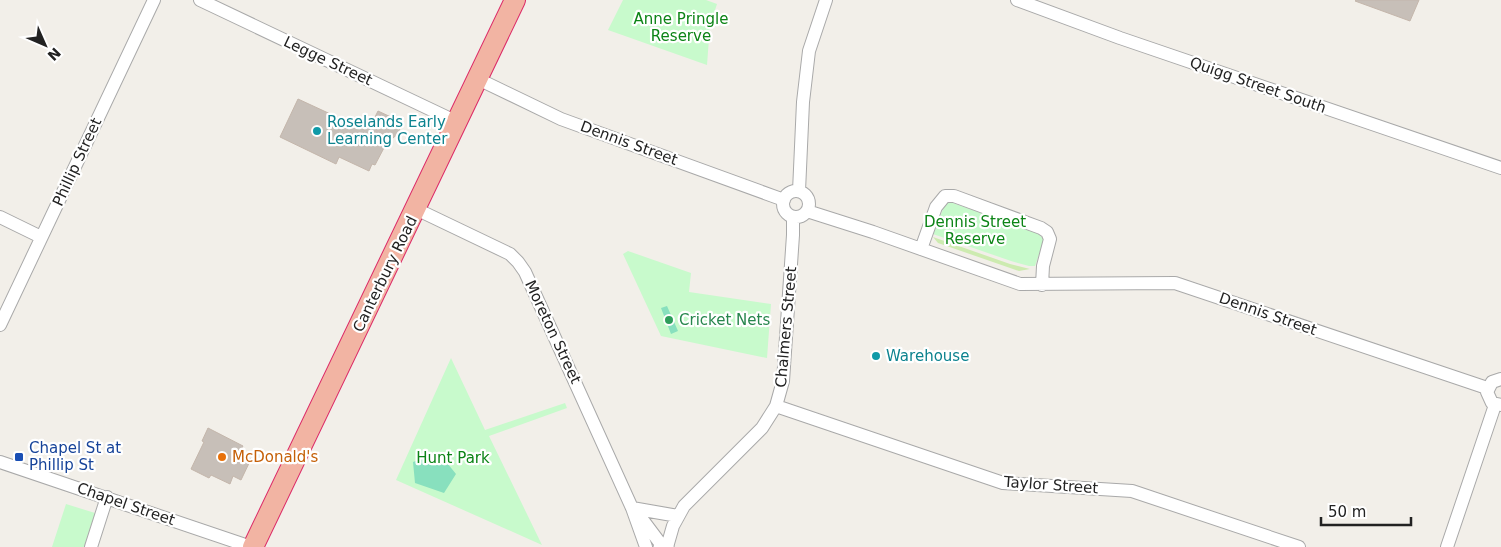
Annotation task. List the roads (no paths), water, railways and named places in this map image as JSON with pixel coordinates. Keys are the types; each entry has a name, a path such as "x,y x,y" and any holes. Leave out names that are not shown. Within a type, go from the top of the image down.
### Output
{"highway":[{"name":"Canterbury Road","path":"252,547 515,0"}],"street":[{"name":"Phillip Street","path":"0,325 154,0"},
{"name":"Legge Street","path":"200,0 457,122"},
{"path":"799,191 803,102 809,51 826,0"},
{"name":"Quigg Street South","path":"1017,0 1120,38 1501,168"},
{"name":"Dennis Street","path":"478,78 561,118 784,200"},
{"path":"799,191 808,199 809,207 801,216 793,217 784,209 784,200 788,194 799,191"},
{"path":"921,248 938,202 945,196 954,196 1041,228 1047,232 1050,239 1043,266 1042,285"},
{"name":"Moreton Street","path":"416,209 510,254 518,262 528,278 632,508 646,547"},
{"name":"Dennis Street","path":"807,211 921,248 1020,284 1175,283 1488,388"},
{"path":"0,217 41,237"},
{"name":"Chalmers Street","path":"664,547 678,516 693,496 762,428 776,406 783,381 794,235 793,217"},
{"path":"1447,547 1498,405 1487,396 1488,388 1492,382 1501,379"},
{"name":"Taylor Street","path":"776,406 1003,483 1132,491 1300,547"},
{"name":"Chapel Street","path":"0,462 252,547"},
{"path":"91,547 108,498"},
{"path":"632,508 678,516"},
{"name":"Moreton Street","path":"632,508 664,547"}],"place":[{"name":"Roselands Early Learning Center","path":"317,131"},
{"name":"Cricket Nets","path":"669,320"},
{"name":"Warehouse","path":"876,356"},
{"name":"Chapel St at Phillip St","path":"19,457"},
{"name":"McDonald's","path":"222,457"}],"park label":[{"name":"Anne Pringle Reserve","path":"681,28"},
{"name":"Dennis Street Reserve","path":"975,230"},
{"name":"Hunt Park","path":"453,458"}]}
